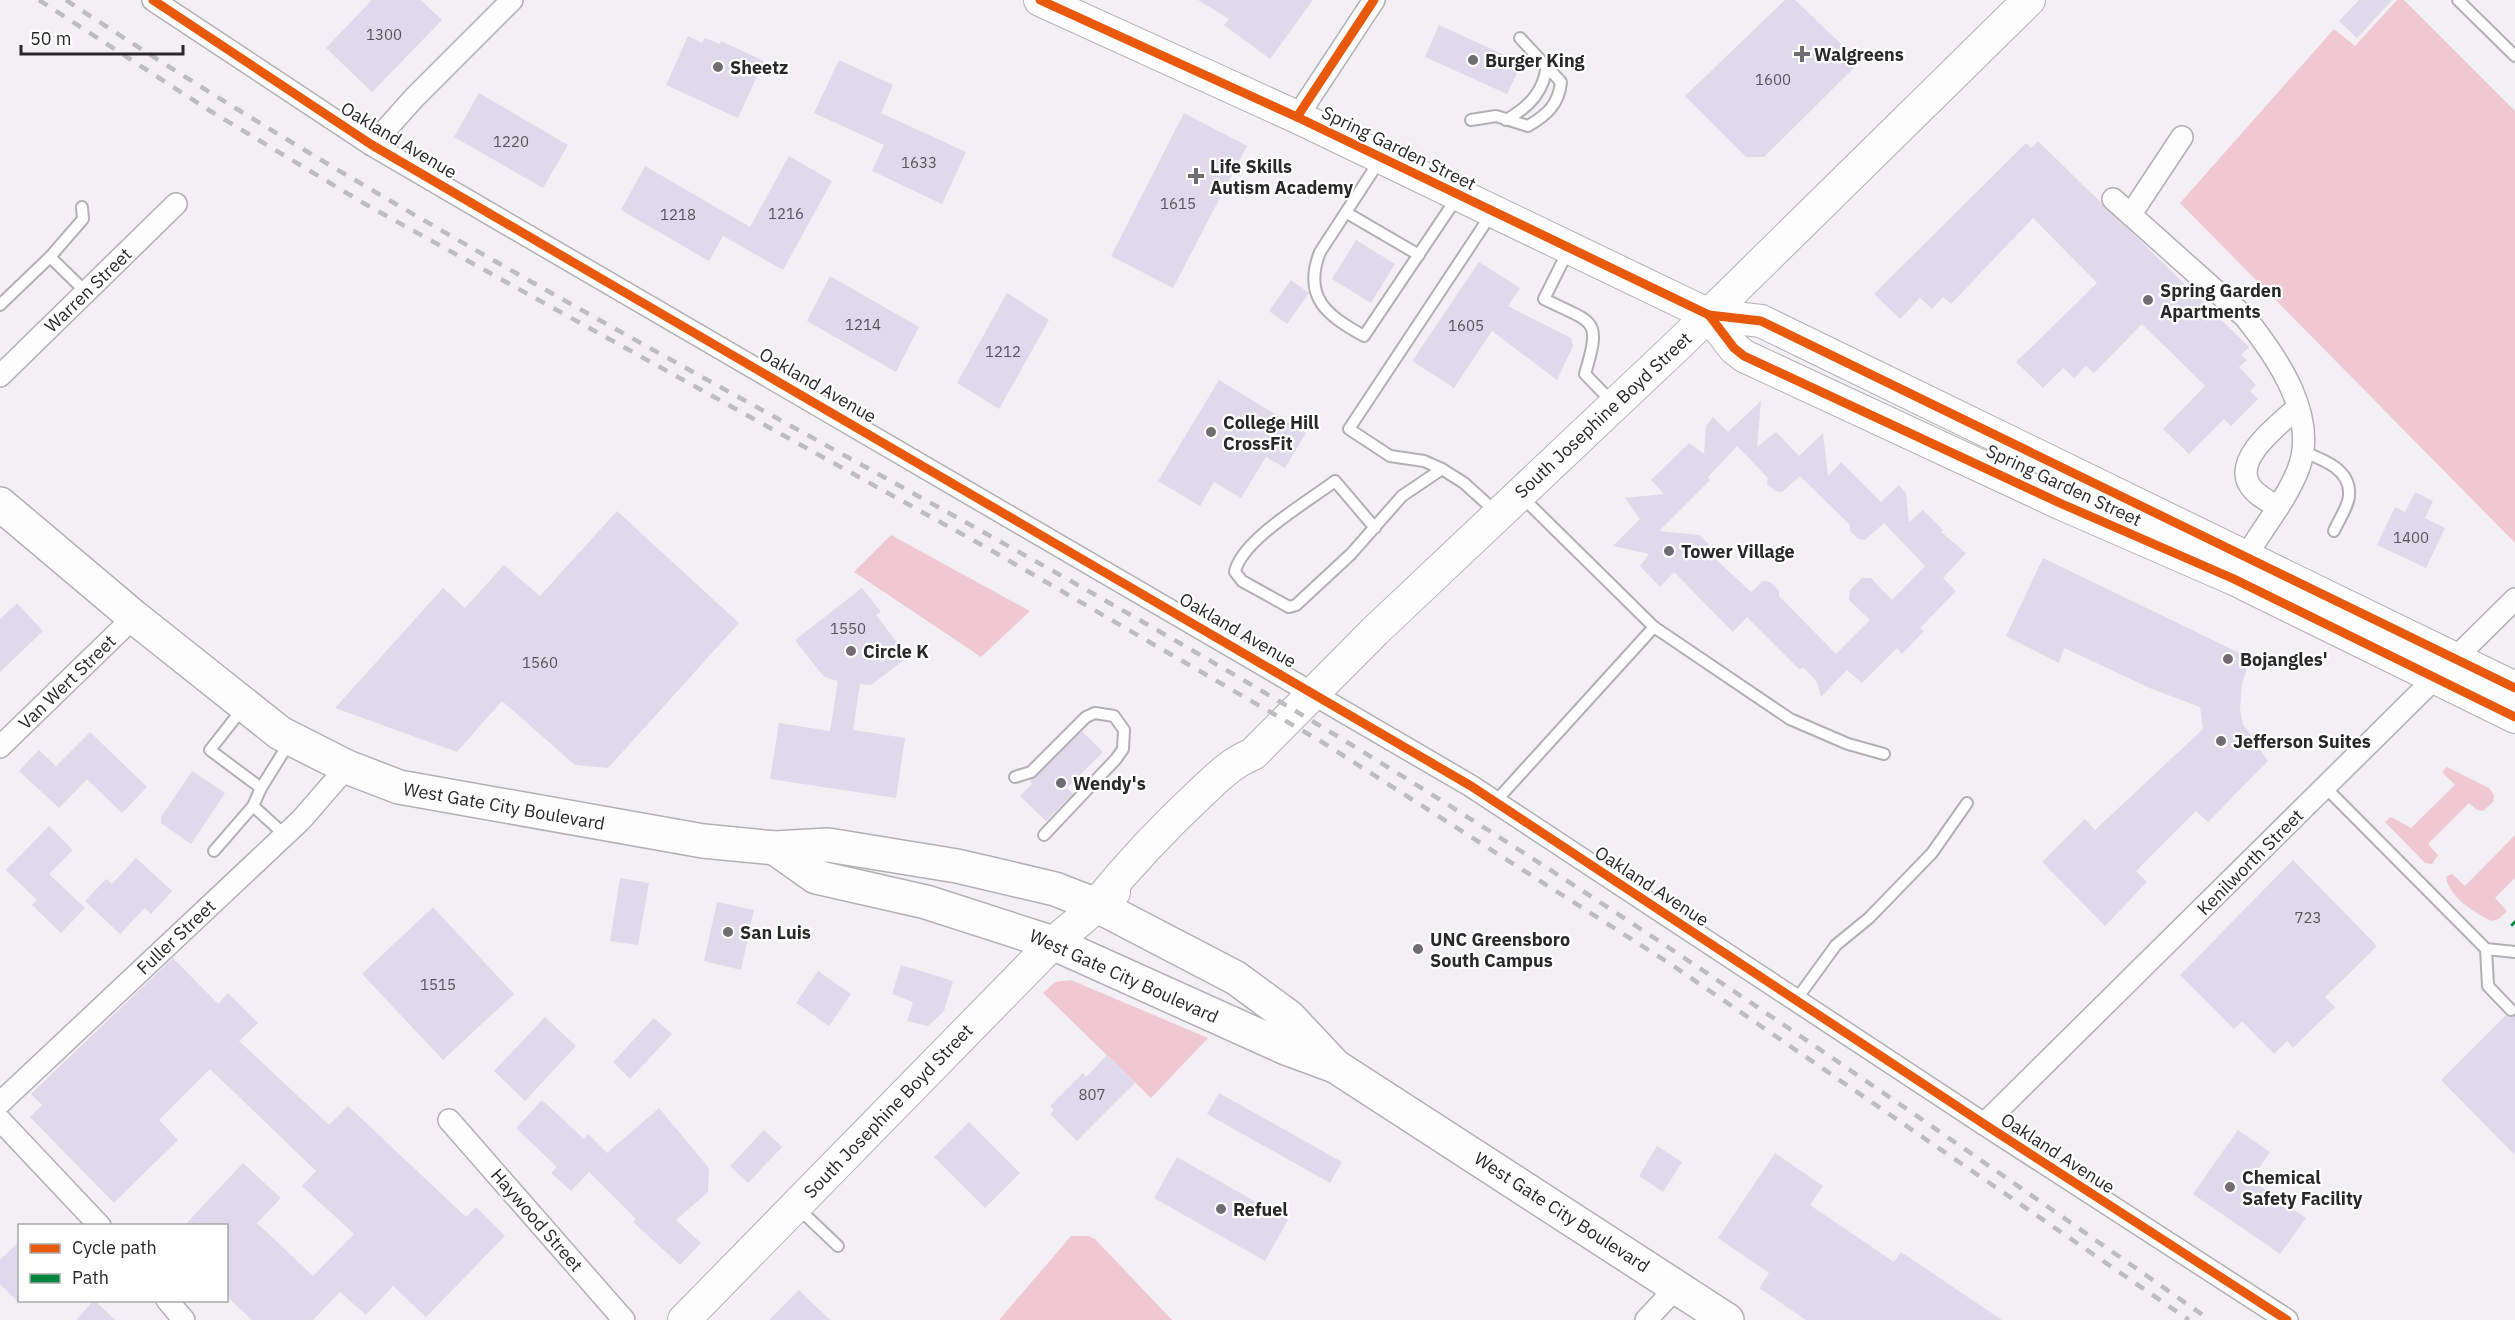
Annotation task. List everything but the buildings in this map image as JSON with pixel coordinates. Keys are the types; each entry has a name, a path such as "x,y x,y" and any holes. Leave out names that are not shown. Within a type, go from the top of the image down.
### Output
{"main road":[{"name":"Spring Garden Street","path":"1040,0 1297,117 1709,315 1734,348 1744,356 2062,504 2240,568 2445,669 2515,717"},
{"name":"South Josephine Boyd Street","path":"684,1320 1053,942 1096,905 1148,868 1163,854 1246,773 1253,754 1375,631 1709,315 2029,0"},
{"name":"West Gate City Boulevard","path":"0,504 134,617 245,705 292,739 347,767 399,787 703,841 775,848 828,845 886,853 1055,889 1096,905 1236,978 1289,1017 1335,1066"},
{"name":"Spring Garden Street","path":"2445,669 2515,688"},
{"name":"West Gate City Boulevard","path":"775,848 816,877 926,902 1053,942 1286,1048 1335,1066 1727,1320"}],"street":[{"name":"Oakland Avenue","path":"153,0 372,146 1314,693 1495,802 1984,1124 2288,1320"},
{"path":"372,146 414,98 512,0"},
{"path":"1297,117 1374,0"},
{"path":"2131,214 2182,137"},
{"path":"2113,199 2245,317 2279,367 2298,407 2305,441 2298,470 2240,568"},
{"name":"Warren Street","path":"0,376 176,204"},
{"path":"2278,507 2249,486 2245,467 2251,452 2298,407"},
{"name":"Kenilworth Street","path":"1984,1124 2515,599"},
{"name":"Van Wert Street","path":"0,747 134,617"},
{"name":"Fuller Street","path":"0,1103 285,835 347,767"},
{"path":"0,1120 98,1224"},
{"name":"Haywood Street","path":"449,1120 624,1320"},
{"path":"1646,1320 1677,1287"},
{"path":"169,1302 184,1320"}],"lane":[{"path":"2458,0 2515,56"},
{"path":"1471,120 1496,116 1528,126 1547,114 1560,95 1561,82 1547,63 1521,38"},
{"path":"1506,120 1523,110 1538,94 1546,77 1547,63"},
{"path":"1381,157 1320,252 1315,264 1314,279 1322,306 1332,318 1364,336 1459,195"},
{"path":"0,304 50,257 83,219 82,207"},
{"path":"1493,211 1349,429 1390,456 1424,461 1509,504 1654,627 1790,719 1848,744 1884,754"},
{"path":"1347,213 1419,255"},
{"path":"1570,248 1544,299 1589,322 1595,334 1585,374 1614,405"},
{"path":"50,257 86,292"},
{"path":"2302,452 2326,460 2339,471 2348,484 2349,496 2334,531"},
{"path":"1375,528 1335,481 1257,540 1236,563 1235,572 1242,581 1289,607 1296,605 1375,528 1402,496 1442,469"},
{"path":"1495,802 1654,627"},
{"path":"245,705 210,750 261,788"},
{"path":"1015,777 1031,772 1086,717 1106,713 1114,716 1124,730 1126,740 1119,754 1044,836"},
{"path":"214,851 253,806 261,788 292,739"},
{"path":"2325,787 2486,949 2515,952"},
{"path":"1796,1000 1836,945 1869,918 1932,853 1966,803"},
{"path":"253,806 285,835"},
{"path":"2486,949 2488,986 2511,1010"},
{"path":"795,1206 838,1246"}],"shaded area":[{"path":"2397,0 2404,0 2515,111 2515,543 2180,203 2334,29 2355,46"},
{"path":"891,535 1030,611 981,657 854,572"},
{"path":"2447,767 2489,788 2494,795 2493,802 2483,811 2477,810 2469,803 2428,844 2438,855 2432,864 2425,863 2385,822 2391,817 2411,828 2455,785 2442,772"},
{"path":"2515,835 2515,878 2495,898 2507,911 2499,919 2492,921 2478,914 2457,897 2446,877 2452,874 2465,886"},
{"path":"1071,980 1208,1038 1151,1098 1043,993 1055,982"},
{"path":"1071,1236 1088,1236 1095,1239 1172,1320 999,1320"}],"railway":[{"path":"39,0 207,109 365,204 989,549 1322,742 1672,965 2189,1320"},
{"path":"66,0 210,92 356,181 653,350 1102,599 1373,758 1616,913 1736,993 1974,1155 2210,1320"}],"cycle path":[{"path":"153,0 372,145 1471,786 1984,1124 2287,1320"},
{"path":"1040,0 1297,117 1709,315 1761,321 2515,688"},
{"path":"1297,117 1374,0"},
{"path":"1709,315 1734,348 1744,356 2062,504 2234,579 2515,717"}],"place":[{"name":"Walgreens","path":"1802,54"},
{"name":"Burger King","path":"1473,60"},
{"name":"Sheetz","path":"718,67"},
{"name":"Life Skills Autism Academy","path":"1196,176"},
{"name":"Spring Garden Apartments","path":"2148,300"},
{"name":"College Hill CrossFit","path":"1211,432"},
{"name":"Tower Village","path":"1669,551"},
{"name":"Circle K","path":"851,651"},
{"name":"Bojangles'","path":"2228,659"},
{"name":"Jefferson Suites","path":"2221,741"},
{"name":"Wendy's","path":"1061,783"},
{"name":"San Luis","path":"728,932"},
{"name":"UNC Greensboro South Campus","path":"1418,949"},
{"name":"Chemical Safety Facility","path":"2230,1187"},
{"name":"Refuel","path":"1221,1209"}]}
